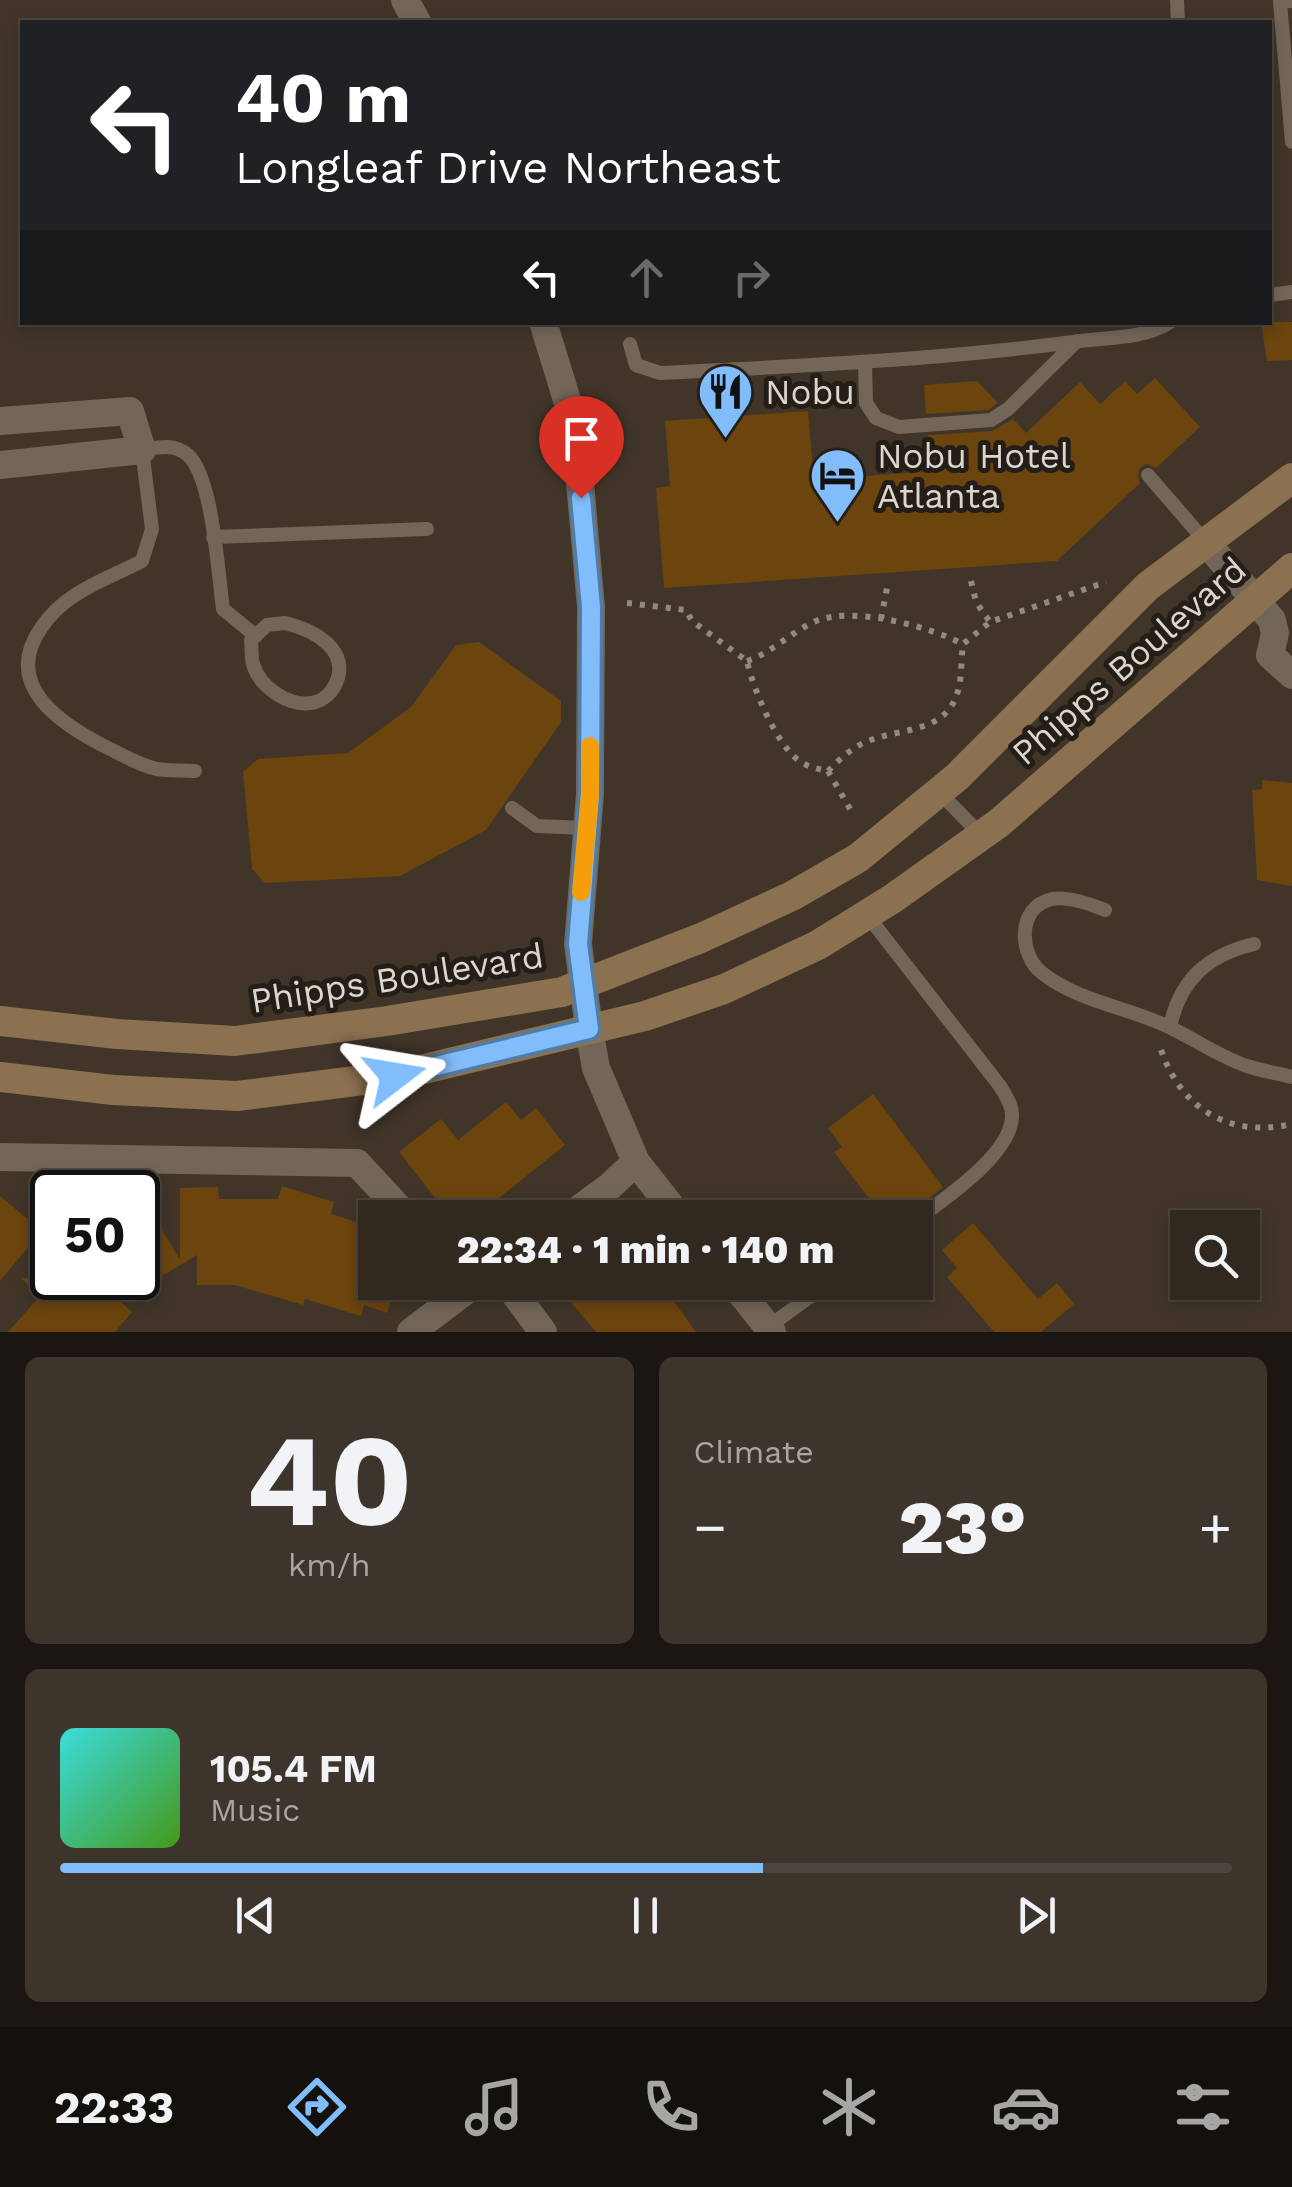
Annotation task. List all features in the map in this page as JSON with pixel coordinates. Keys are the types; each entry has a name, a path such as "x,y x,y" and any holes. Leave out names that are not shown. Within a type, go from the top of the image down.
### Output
{"main road":[{"name":"Phipps Boulevard","path":"0,1021 118,1034 235,1040 386,1021 562,992 701,938 792,896 858,858 939,792 1148,586 1292,478"},
{"name":"Phipps Boulevard","path":"0,1077 113,1090 237,1096 395,1076 645,1016 724,989 818,945 982,836 1273,615 1292,568"}],"street":[{"path":"544,325 574,426 590,589 590,794 578,926 582,984 596,1068 636,1162 666,1200"},
{"path":"0,421 130,410 142,450 0,465"},
{"path":"1205,542 1273,615 1276,633 1270,654 1292,675"},
{"path":"0,1157 357,1163 391,1200"},
{"path":"592,1200 636,1162"},
{"path":"411,1332 452,1300"},
{"path":"520,1300 544,1332"},
{"path":"746,1300 770,1330"}],"lane":[{"path":"1292,1 1280,2 1292,142"},
{"path":"630,344 636,365 660,373 865,364 1140,335 1163,325"},
{"path":"865,364 866,403 876,418 899,427 990,420 1008,409 1077,341"},
{"path":"1013,348 1034,354 1040,361 1038,380"},
{"path":"195,771 156,769 78,733 48,710 33,691 28,674 32,645 57,608 77,592 142,562 152,528 142,450 167,446 188,456 206,489 223,609 256,636"},
{"path":"1148,475 1205,542"},
{"path":"213,537 427,529"},
{"path":"285,623 326,640 337,655 340,674 332,691 317,702 297,702 277,694 262,682 252,662 251,640 256,636 267,625 285,623"},
{"path":"939,792 982,836"},
{"path":"512,808 537,826 586,828"},
{"path":"1105,910 1083,902 1052,899 1041,906 1025,925 1024,944 1029,960 1067,990 1170,1027 1245,1066 1292,1077"},
{"path":"867,915 989,1071 1012,1110 1006,1143 933,1207"},
{"path":"1170,1027 1182,988 1202,965 1227,950 1254,944"},
{"path":"770,1330 808,1300"}],"path":[{"path":"828,771 840,758 866,742 927,726 949,711 958,691 963,644 990,622 1118,578"},
{"path":"971,580 976,602 990,622"},
{"path":"881,619 887,588"},
{"path":"626,603 686,610 692,621 748,661 752,682 788,749 811,768 828,771 853,814"},
{"path":"748,661 766,654 794,632 820,619 881,619 919,627 963,644"}],"building":[{"path":"1292,322 1292,360 1267,361 1261,325"},
{"name":"Nobu Hotel Atlanta","path":"1155,378 1200,427 1156,468 1147,464 1140,468 1140,483 1057,561 664,588 656,488 670,486 665,421 808,411 814,480 930,471 928,435 992,431 1013,419 1026,433 1080,382 1100,404 1125,381 1137,394"},
{"path":"977,381 998,403 988,410 926,414 924,385"},
{"path":"479,642 561,701 561,722 486,830 400,876 265,883 252,869 243,772 258,759 348,753 411,707 456,645"},
{"path":"1262,780 1292,783 1292,886 1257,880 1252,790 1262,789"},
{"path":"873,1094 943,1187 927,1200 870,1200 834,1152 842,1147 828,1128"},
{"path":"506,1102 521,1120 536,1108 565,1145 496,1200 437,1200 399,1152 441,1119 458,1140"},
{"path":"282,1186 334,1202 331,1214 358,1223 358,1300 391,1300 387,1313 364,1305 361,1316 305,1299 303,1305 235,1285 197,1285 197,1255 160,1277 160,1226 180,1260 180,1188 218,1187 219,1199 278,1199"},
{"path":"0,1196 30,1221 30,1245 0,1281"},
{"path":"973,1223 1038,1299 1057,1283 1074,1304 1041,1332 994,1332 947,1277 957,1268 942,1250"},
{"path":"37,1300 122,1300 132,1312 115,1332 8,1332"},
{"path":"569,1300 673,1300 696,1332 596,1332"}],"slow traffic":[{"path":"581,892 590,746"}],"place":[{"name":"Nobu","path":"726,441"},
{"name":"Nobu Hotel Atlanta","path":"838,525"}],"route":[{"path":"395,1076 589,1029 578,944 590,794 591,607 581,498"}]}
